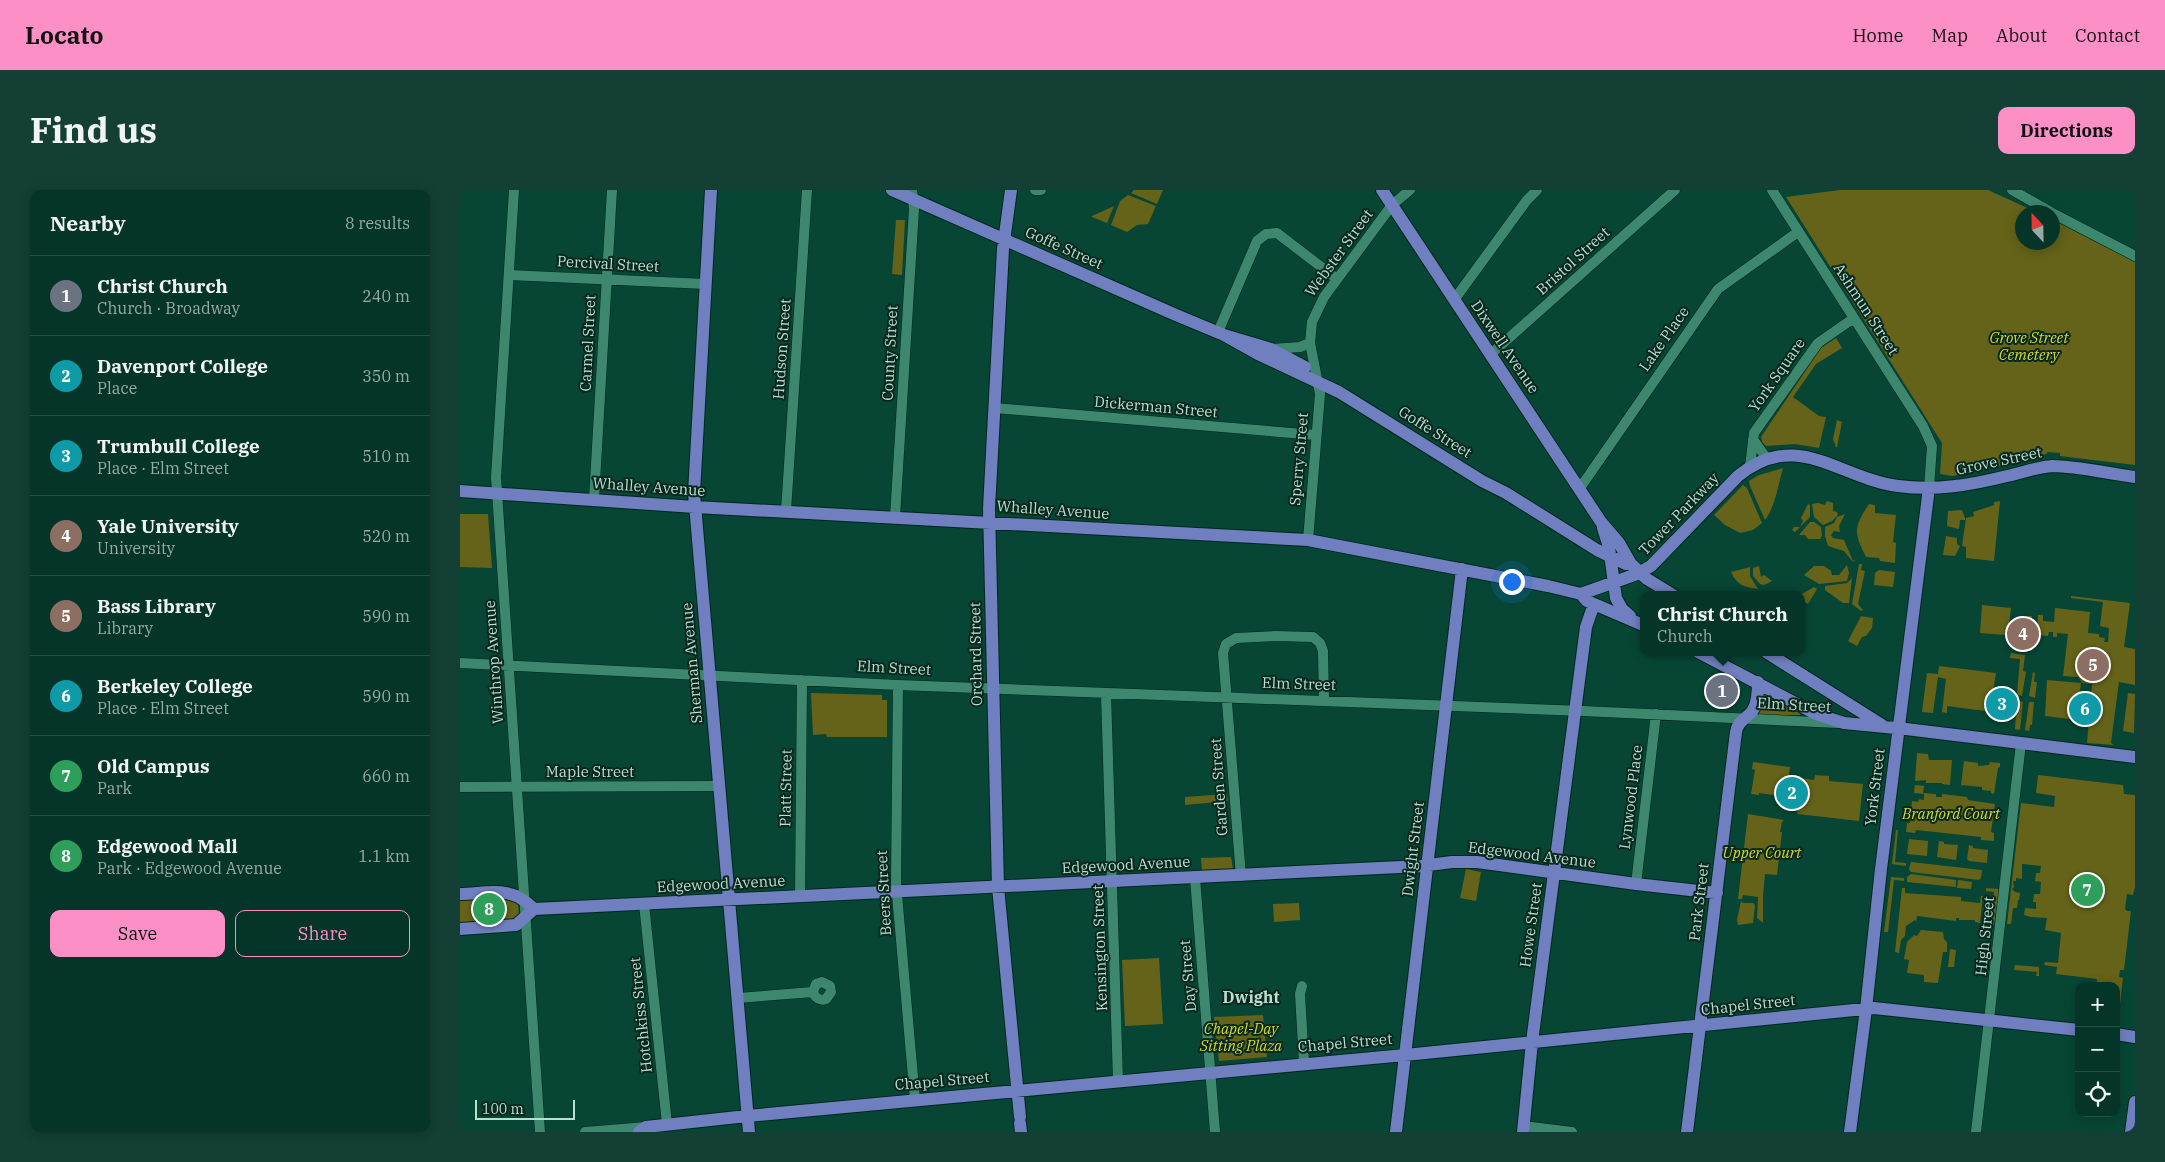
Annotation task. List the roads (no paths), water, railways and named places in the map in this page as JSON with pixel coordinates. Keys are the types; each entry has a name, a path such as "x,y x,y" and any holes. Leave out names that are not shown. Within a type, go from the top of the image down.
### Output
{"main road":[{"name":"Sherman Avenue","path":"711,190 695,507 749,1132"},
{"name":"Goffe Street","path":"892,190 913,195 1004,239 1221,333 1271,349 1308,369 1318,380"},
{"name":"Orchard Street","path":"1011,190 1004,239 988,508 990,522 998,888 1020,1124"},
{"name":"Dixwell Avenue","path":"1382,190 1601,522 1634,567"},
{"name":"Goffe Street","path":"1221,333 1258,354 1318,380 1339,392 1597,550 1634,567 1667,591"},
{"name":"Tower Parkway","path":"1581,594 1614,583 1634,567 1657,562 1738,476 1750,466 1767,459 1790,455 1813,457 1875,481 1898,486 1929,488"},
{"name":"Grove Street","path":"1929,488 1964,487 2051,466 2135,477"},
{"name":"York Street","path":"1850,1132 1929,488"},
{"name":"Whalley Avenue","path":"460,491 499,492 695,507 1308,540 1581,594 1587,601 1638,622"},
{"name":"Dixwell Avenue","path":"1601,522 1618,604 1638,622"},
{"name":"Dwight Street","path":"1396,1132 1462,569"},
{"name":"Howe Street","path":"1523,1129 1532,1042 1586,627 1594,604"},
{"path":"1706,656 1816,714 1838,721 1845,712 1845,702"},
{"path":"1772,656 1884,726"},
{"name":"Park Street","path":"1687,1132 1736,732 1737,726 1743,718 1749,715 1755,706 1758,682"},
{"name":"Elm Street","path":"1838,721 2135,757"},
{"name":"Edgewood Avenue","path":"460,930 509,927 516,925 530,913 644,904 1241,876 1428,866 1452,862 1477,862 1717,893"},
{"path":"460,894 514,894 524,899 530,913"},
{"name":"Chapel Street","path":"642,1129 667,1124 747,1116 1405,1055 1874,1008 2075,1030"},
{"path":"2120,1034 2135,1036"},
{"path":"2131,1132 2135,1102"}],"street":[{"name":"Winthrop Avenue","path":"514,190 496,477 499,492 524,899"},
{"name":"Carmel Street","path":"594,499 612,190"},
{"name":"Hudson Street","path":"786,511 807,190"},
{"path":"1035,190 1041,190"},
{"name":"Webster Street","path":"1318,380 1310,343 1314,315 1337,278 1392,205 1410,190"},
{"path":"1454,300 1527,200 1537,190"},
{"name":"Bristol Street","path":"1491,354 1675,190"},
{"path":"2012,190 2038,205"},
{"name":"Ashmun Street","path":"1775,191 1798,232 1923,426 1932,446"},
{"name":"County Street","path":"896,517 913,195"},
{"path":"2060,217 2135,256"},
{"name":"Lake Place","path":"1580,488 1718,289 1798,232"},
{"path":"1221,333 1257,241 1266,234 1277,233 1337,278"},
{"name":"Percival Street","path":"509,275 706,284"},
{"name":"York Square","path":"1750,466 1753,438 1818,343 1854,318"},
{"path":"1271,349 1300,347 1310,343"},
{"name":"Sperry Street","path":"1308,540 1320,394 1318,380"},
{"name":"Dickerman Street","path":"994,408 1316,435"},
{"path":"1753,438 1767,459"},
{"name":"York Street","path":"1929,488 1932,446"},
{"name":"Garden Street","path":"1241,876 1223,653 1226,644 1236,638 1313,637 1320,643 1323,651 1324,701"},
{"name":"Elm Street","path":"460,663 1106,694 1838,721"},
{"name":"Platt Street","path":"800,897 802,680"},
{"name":"Beers Street","path":"898,685 897,892 915,1100"},
{"name":"Kensington Street","path":"1106,694 1118,1081"},
{"name":"Lynwood Place","path":"1636,884 1656,714"},
{"name":"High Street","path":"1976,1132 2021,743"},
{"name":"Maple Street","path":"460,787 719,786"},
{"name":"Day Street","path":"1195,878 1216,1132"},
{"name":"Hotchkiss Street","path":"644,904 667,1124"},
{"path":"530,913 540,1132"},
{"path":"1302,986 1300,994 1304,1063"},
{"path":"738,998 813,992"},
{"name":"Chapel Street","path":"584,1132 642,1129"},
{"path":"1523,1129 1572,1132"}],"place":[{"name":"Yale University","path":"2023,634"},
{"name":"Bass Library","path":"2093,665"},
{"name":"Christ Church","path":"1722,691"},
{"name":"Trumbull College","path":"2002,704"},
{"name":"Berkeley College","path":"2085,709"},
{"name":"Davenport College","path":"1792,793"},
{"name":"Old Campus","path":"2087,890"},
{"name":"Edgewood Mall","path":"489,909"}],"district":[{"name":"Dwight","path":"1251,997"}],"park label":[{"name":"Grove Street Cemetery","path":"2029,346"},
{"name":"Branford Court","path":"1951,814"},
{"name":"Upper Court","path":"1762,853"},
{"name":"Chapel-Day Sitting Plaza","path":"1241,1038"}]}
